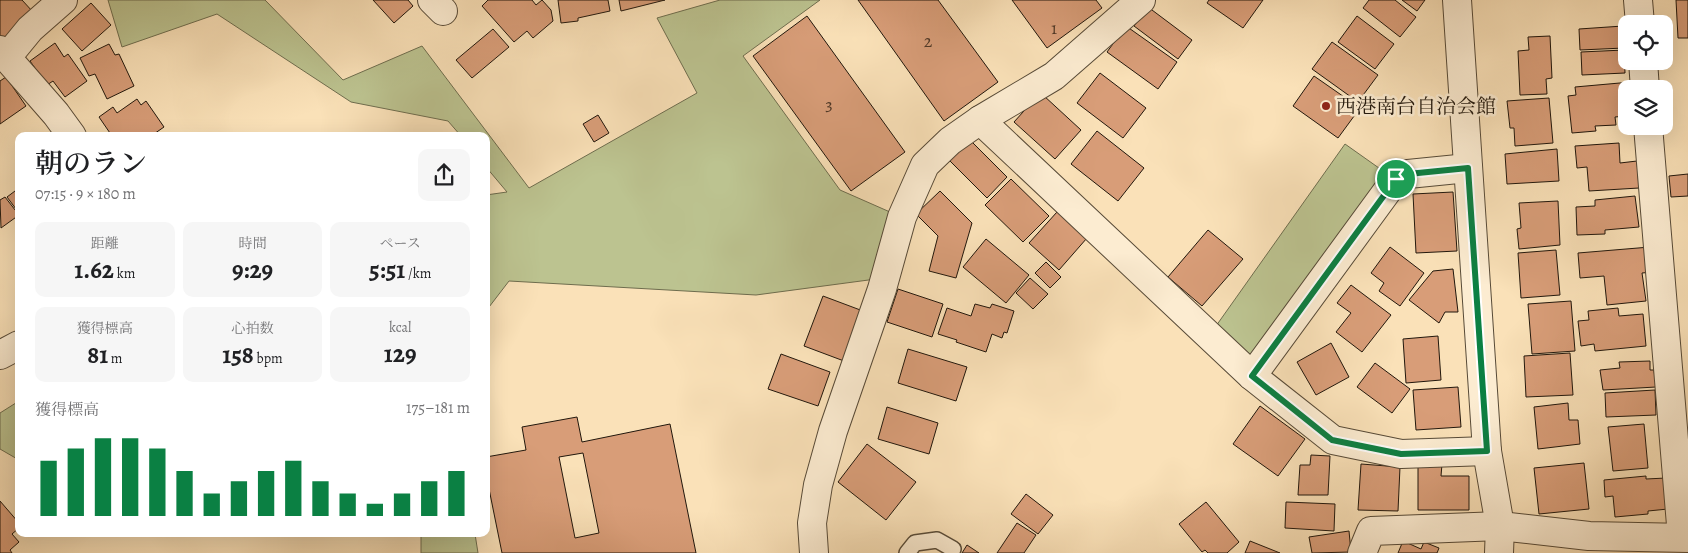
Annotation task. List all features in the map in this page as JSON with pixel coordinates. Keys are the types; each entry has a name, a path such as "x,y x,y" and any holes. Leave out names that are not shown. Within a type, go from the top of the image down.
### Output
{"street":[{"path":"63,0 3,54 56,114 69,132"},
{"path":"814,553 812,523 818,484 839,415 882,289 902,216 926,165 950,141 980,120 1054,76 1141,0"},
{"path":"1457,0 1487,451 1500,526 1499,553"},
{"path":"1638,0 1639,15"},
{"path":"980,120 1252,376 1332,440 1401,454 1487,451"},
{"path":"1362,553 1371,531 1500,526 1589,536 1673,541 1649,135"},
{"path":"1252,376 1396,179 1408,174 1468,168"},
{"path":"0,355 15,347"}],"lane":[{"path":"907,553 915,543 937,540 953,549"}],"green space":[{"path":"108,0 265,0 343,80 422,46 487,132 458,132 448,121 351,102 217,14 122,47"},
{"path":"720,0 820,0 743,56 840,190 890,212 876,279 756,295 509,281 490,306 490,194 507,192 490,172 490,136 529,188 697,93 657,18"},
{"path":"1345,144 1386,173 1254,361 1216,326"},
{"path":"15,404 15,458 0,449 0,413"},
{"path":"421,537 475,537 478,553 421,553"}],"building":[{"path":"0,0 22,0 33,12 3,40 0,37"},
{"path":"373,0 408,0 413,6 394,23"},
{"path":"488,0 532,0 536,5 542,0 551,10 553,21 533,38 527,31 514,42 482,6"},
{"path":"558,0 608,0 610,11 578,18 578,21 561,23"},
{"path":"619,0 665,0 621,11"},
{"path":"858,0 938,0 998,82 944,121"},
{"path":"1012,0 1096,0 1102,8 1047,48"},
{"path":"1209,0 1263,0 1243,28 1207,3"},
{"path":"1369,0 1395,0 1416,17 1400,37 1363,8"},
{"path":"1402,0 1425,0 1417,11"},
{"path":"1676,0 1688,0 1688,38 1678,38"},
{"path":"91,3 111,25 82,51 62,29"},
{"path":"1148,7 1192,40 1178,59 1134,26"},
{"path":"807,16 905,152 851,191 753,56"},
{"path":"1357,16 1394,44 1375,69 1338,42"},
{"path":"1126,26 1177,62 1158,89 1107,52"},
{"path":"1618,26 1618,48 1580,50 1579,29"},
{"path":"493,29 509,47 472,78 456,60"},
{"path":"1550,36 1552,78 1546,79 1547,94 1520,95 1518,51 1529,50 1528,37"},
{"path":"1332,42 1378,75 1358,102 1312,69"},
{"path":"55,43 64,57 68,54 87,81 65,97 53,81 47,85 30,61"},
{"path":"109,44 115,55 119,54 134,86 107,99 95,74 89,76 80,58"},
{"path":"1618,50 1618,70 1625,70 1625,73 1582,75 1581,52"},
{"path":"1100,73 1146,108 1123,138 1077,103"},
{"path":"1314,76 1360,108 1338,138 1293,106"},
{"path":"6,77 26,106 0,124 0,81"},
{"path":"1618,83 1618,117 1615,117 1616,125 1595,126 1596,131 1572,133 1568,96 1576,95 1575,87"},
{"path":"1043,95 1081,130 1055,159 1014,122 1033,101 1035,104"},
{"path":"1549,98 1553,143 1515,146 1514,128 1510,128 1507,101"},
{"path":"137,99 141,105 146,101 164,127 157,132 109,132 99,117 113,107 117,113"},
{"path":"598,115 609,133 594,142 583,124"},
{"path":"1097,131 1144,168 1118,201 1071,164"},
{"path":"970,140 1007,177 987,198 950,161"},
{"path":"1619,143 1620,163 1637,161 1639,188 1589,191 1587,167 1577,168 1575,146"},
{"path":"1557,149 1559,181 1507,184 1505,154"},
{"path":"1688,174 1688,196 1671,197 1669,176"},
{"path":"1011,179 1049,216 1023,242 985,205"},
{"path":"15,191 15,208 7,197"},
{"path":"940,191 972,223 956,278 929,271 938,236 916,214"},
{"path":"1453,192 1457,251 1416,253 1413,194"},
{"path":"1635,196 1639,227 1605,230 1605,234 1577,235 1576,207 1595,206 1595,200"},
{"path":"5,197 15,210 15,218 1,228 0,200"},
{"path":"1558,201 1560,245 1519,249 1517,229 1521,228 1519,203"},
{"path":"1057,212 1087,238 1059,270 1029,243"},
{"path":"1208,230 1243,259 1202,306 1168,277"},
{"path":"986,239 1029,275 1006,303 963,267"},
{"path":"1390,247 1424,273 1400,306 1379,291 1384,283 1371,273"},
{"path":"1650,247 1653,272 1642,273 1646,301 1607,305 1604,276 1580,278 1578,253"},
{"path":"1556,250 1560,295 1521,298 1518,253"},
{"path":"1046,262 1061,277 1050,288 1035,273"},
{"path":"1453,269 1458,312 1445,312 1439,323 1409,300 1433,271"},
{"path":"1030,278 1048,294 1033,309 1016,293"},
{"path":"1351,285 1391,315 1362,352 1336,332 1351,313 1337,303"},
{"path":"898,289 943,304 932,337 887,322"},
{"path":"823,296 863,311 844,361 804,346"},
{"path":"1571,301 1575,351 1532,354 1528,304"},
{"path":"975,304 990,308 992,304 1014,311 1007,333 1004,332 1002,338 992,334 986,352 938,334 947,308 971,316"},
{"path":"1618,308 1619,316 1643,314 1646,346 1595,351 1594,344 1581,346 1578,321 1589,320 1588,311"},
{"path":"1438,336 1441,380 1406,383 1403,339"},
{"path":"1331,343 1349,377 1316,395 1297,362"},
{"path":"908,349 967,367 956,401 898,383"},
{"path":"1570,353 1573,395 1526,397 1524,356"},
{"path":"781,354 830,372 818,406 768,389"},
{"path":"1650,361 1650,370 1654,370 1656,387 1603,390 1600,370 1620,368 1619,362"},
{"path":"1375,363 1410,389 1392,413 1357,387"},
{"path":"1458,387 1461,427 1416,430 1413,390"},
{"path":"1655,390 1656,415 1606,417 1605,393"},
{"path":"1568,403 1569,420 1578,420 1580,444 1538,449 1534,407"},
{"path":"1260,406 1305,439 1278,476 1233,444"},
{"path":"887,407 938,423 929,454 878,439"},
{"path":"577,417 582,442 670,424 696,553 502,553 490,494 490,456 526,450 522,427","holes":["583,453 599,533 575,538 559,457"]},
{"path":"1644,424 1648,468 1613,471 1608,427"},
{"path":"867,444 916,482 886,520 838,482"},
{"path":"1311,455 1330,456 1328,495 1298,495 1300,465 1310,465"},
{"path":"1584,463 1589,509 1539,514 1534,468"},
{"path":"1361,464 1400,467 1398,511 1358,510"},
{"path":"1418,464 1442,464 1441,476 1469,476 1469,510 1418,510"},
{"path":"1646,476 1646,479 1666,478 1668,509 1648,511 1648,514 1615,517 1613,496 1605,497 1604,480"},
{"path":"1026,494 1053,515 1038,534 1011,514"},
{"path":"0,501 15,518 15,531 12,534 19,542 10,550 12,553 0,553"},
{"path":"1206,502 1239,542 1227,553 1208,553 1205,550 1202,552 1179,524"},
{"path":"1286,502 1335,504 1334,531 1285,528"},
{"path":"1017,523 1036,535 1024,553 997,553"},
{"path":"1349,531 1351,552 1312,553 1309,537"},
{"path":"1250,541 1280,553 1245,553"},
{"path":"1403,541 1421,549 1424,542 1439,548 1437,553 1398,553"},
{"path":"967,545 979,553 962,553"}],"place":[{"name":"西港南台自治会館","path":"1326,106"}],"route":[{"path":"1468,168 1487,451 1401,454 1332,440 1252,376 1396,179 1408,174 1468,168"}]}
